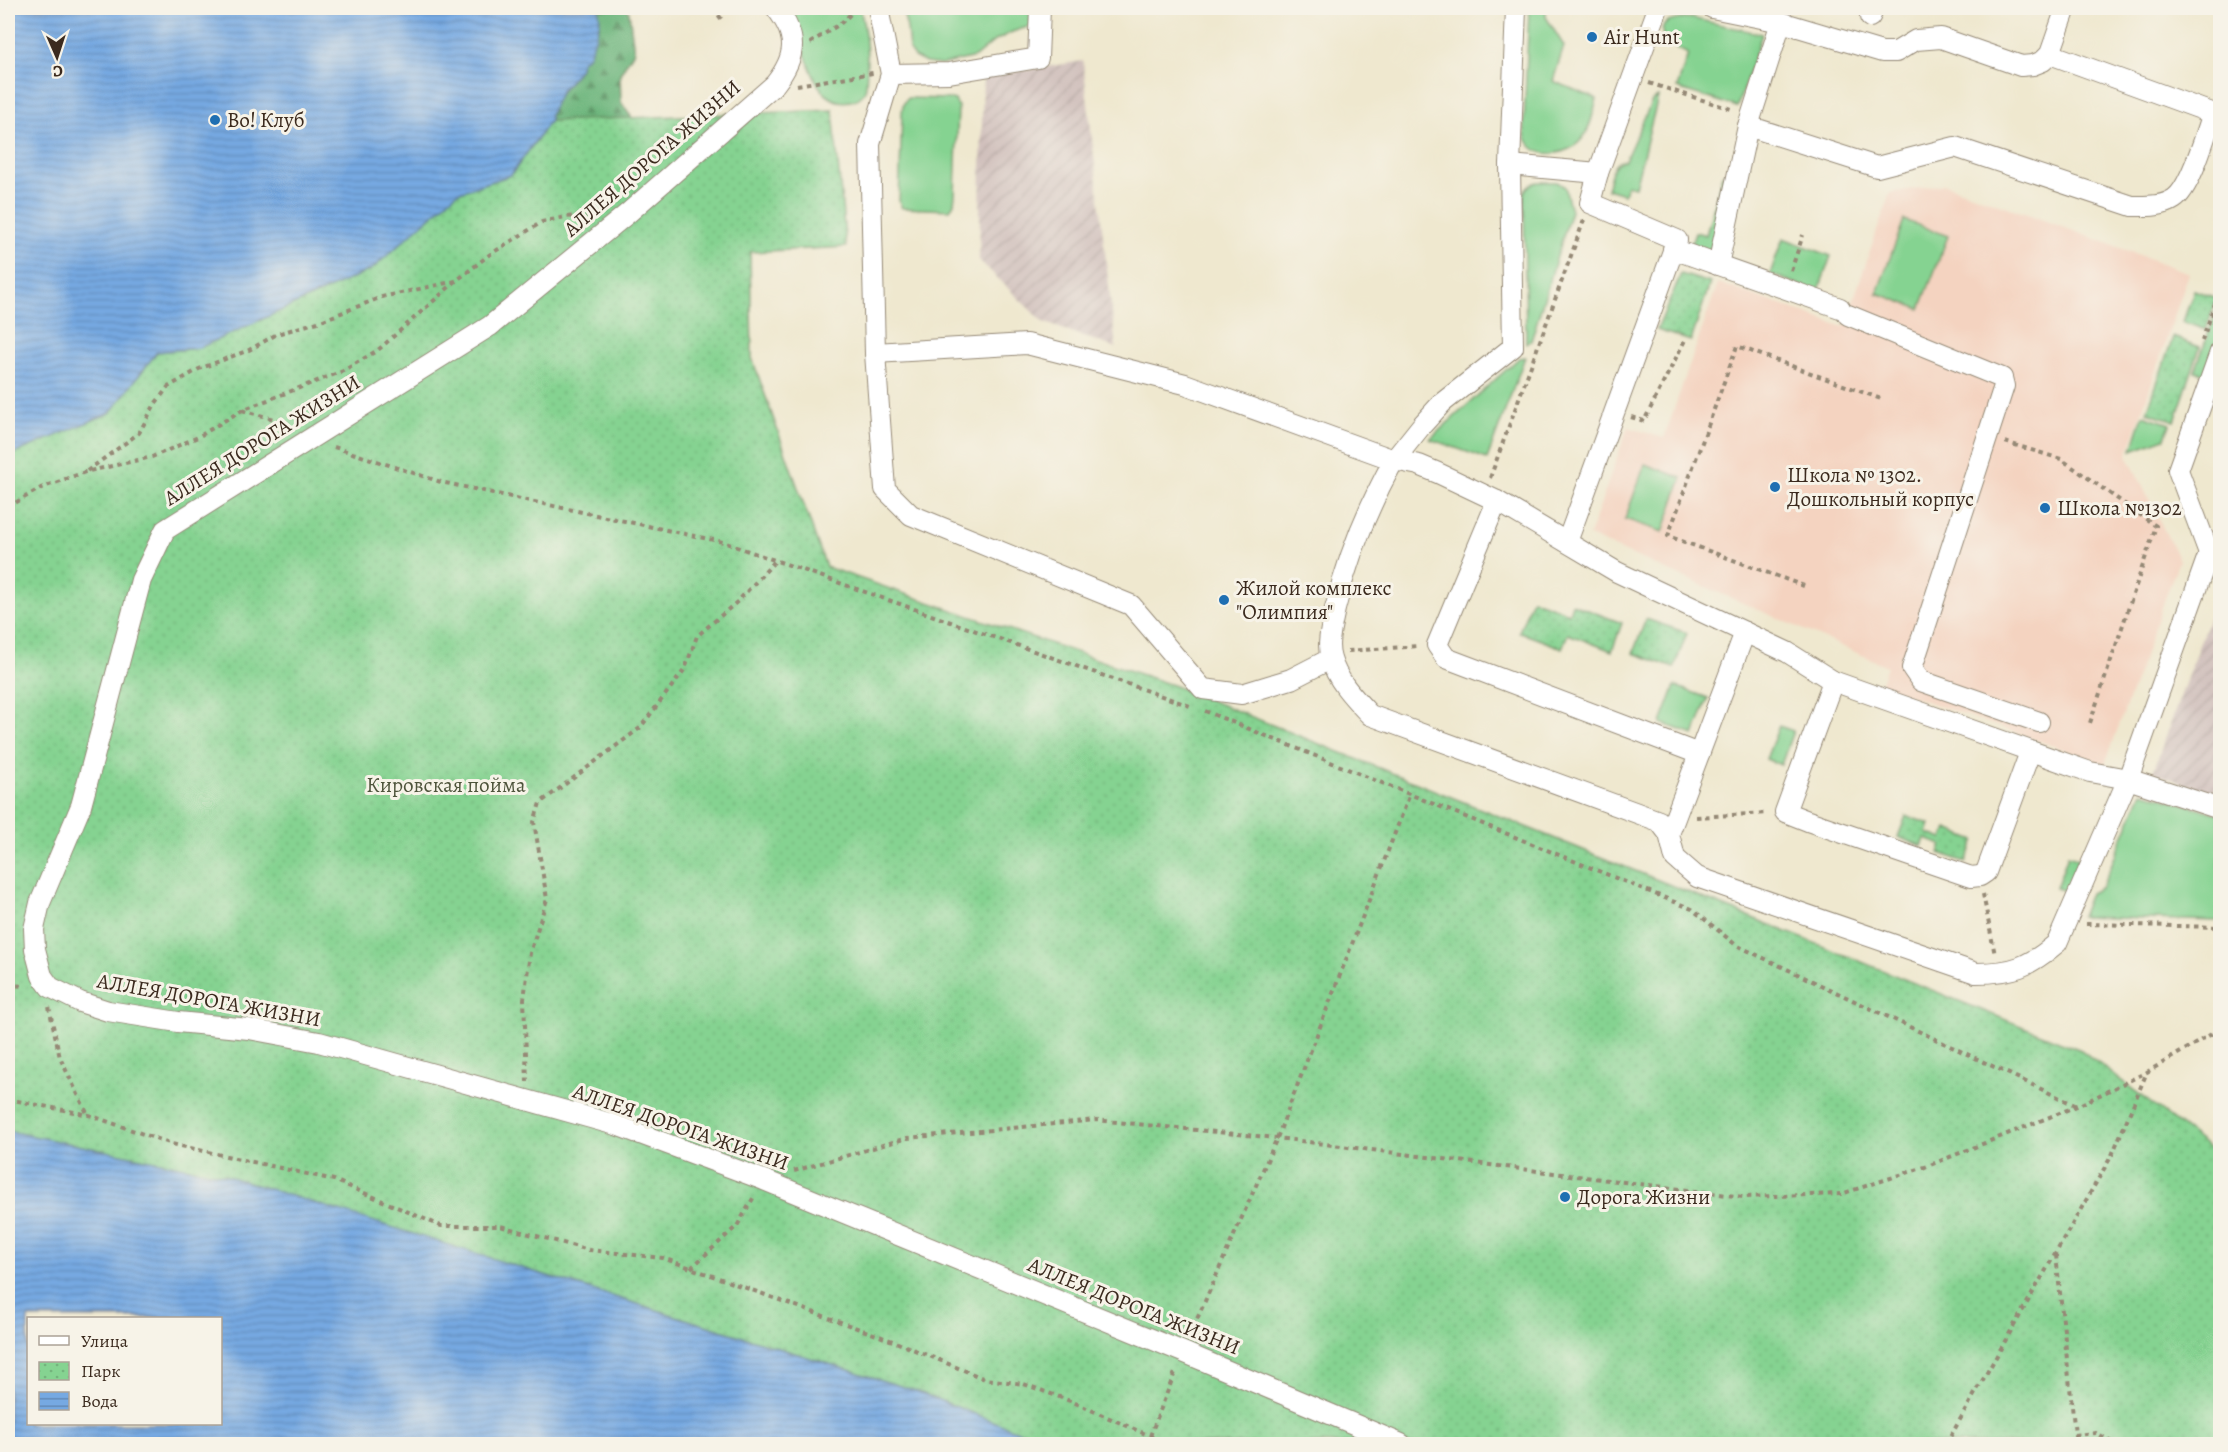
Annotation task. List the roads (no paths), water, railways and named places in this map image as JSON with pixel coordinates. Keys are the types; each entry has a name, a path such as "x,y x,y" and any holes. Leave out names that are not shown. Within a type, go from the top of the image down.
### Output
{"street":[{"name":"АЛЛЕЯ ДОРОГА ЖИЗНИ","path":"776,8 786,21 792,38 792,55 786,69 768,89 627,214 490,326 165,530 141,580 81,806 40,903 34,929 35,949 42,976 50,987 80,1002 108,1011 178,1022 249,1029 319,1042 616,1125 764,1180 1401,1444"},
{"path":"878,8 891,74 870,144 875,353 885,489 911,515 1131,605 1203,688 1242,694 1291,679 1336,655"},
{"path":"891,74 949,73 1038,58 1040,8"},
{"path":"1516,8 1510,165 1513,347 1442,404 1422,425 1395,460 1376,494 1350,558 1330,630 1348,691 1370,716 1672,826"},
{"path":"1567,542 1677,240 1590,202 1598,172 1658,8"},
{"path":"1712,8 1781,22 1882,52 1896,52 1916,40 1941,38 2021,66 2043,61 2050,54 2066,8"},
{"path":"1718,265 1750,121 1781,22"},
{"path":"1750,121 1877,167 1955,147 2133,206 2153,206 2174,199 2187,185 2217,115 2050,54"},
{"path":"1510,165 1598,172"},
{"path":"1673,249 1844,312 2002,378 2004,386 1912,668 1921,681 2039,722"},
{"path":"875,353 1027,344 1185,384 1395,460 1429,469 1490,498 1617,572 1788,652 1833,681 2090,772 2128,779 2220,809"},
{"path":"1745,632 1672,826 1675,858 1697,877 1976,973 1999,973 2018,969 2039,958 2057,943 2128,779 2215,555 2178,470 2220,352"},
{"path":"1490,498 1437,645 1446,658 1699,754"},
{"path":"1833,681 1785,813 1971,876 1980,876 1986,872 2030,752"}],"water":[{"name":"Во! Клуб","path":"8,8 599,8 600,22 589,55 582,61 579,70 561,91 550,114 550,121 511,175 457,193 372,269 199,348 157,352 110,413 8,456"},
{"path":"8,1131 224,1175 916,1391 1051,1444 8,1444"}],"place":[{"name":"Air Hunt","path":"1592,37"},
{"name":"Во! Клуб","path":"215,120"},
{"name":"Школа № 1302. Дошкольный корпус","path":"1775,487"},
{"name":"Школа №1302","path":"2045,508"},
{"name":"Жилой комплекс \"Олимпия\"","path":"1224,600"},
{"name":"Дорога Жизни","path":"1565,1197"}],"park label":[{"name":"Кировская пойма","path":"446,785"}]}
